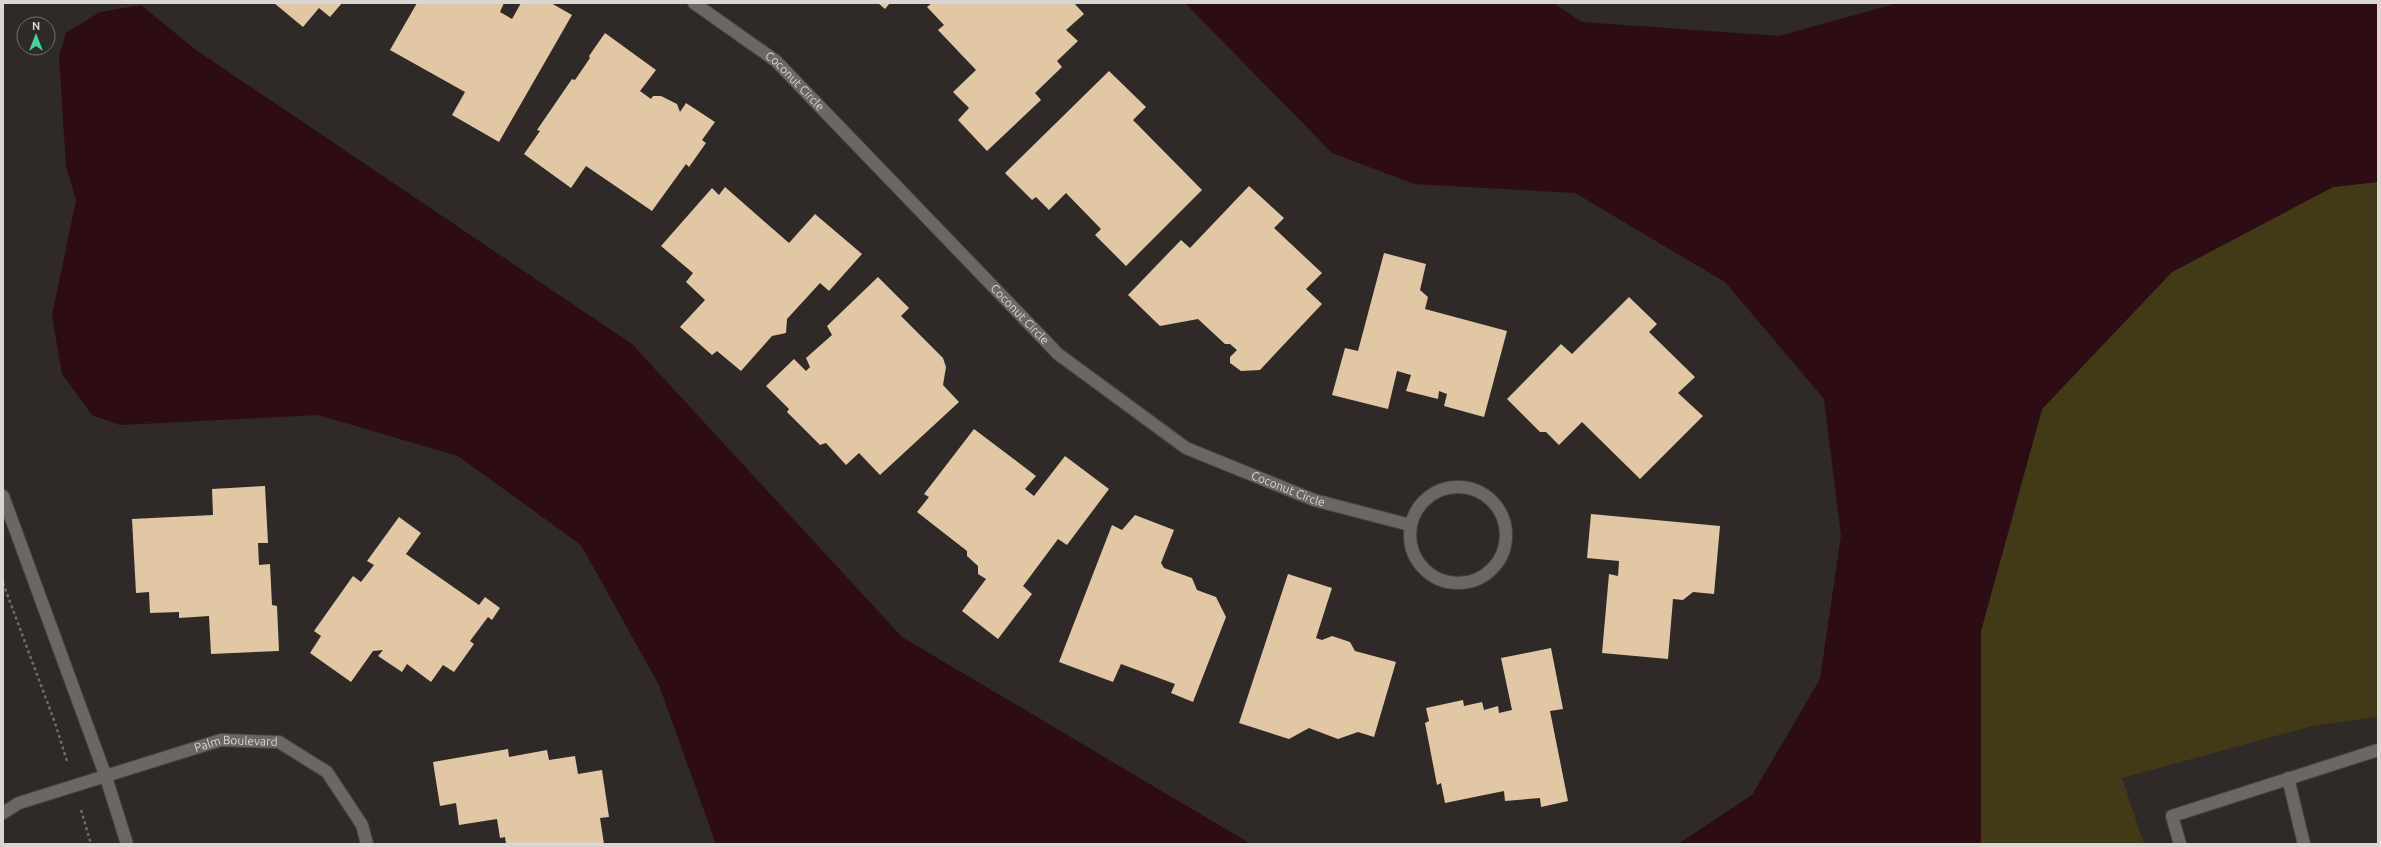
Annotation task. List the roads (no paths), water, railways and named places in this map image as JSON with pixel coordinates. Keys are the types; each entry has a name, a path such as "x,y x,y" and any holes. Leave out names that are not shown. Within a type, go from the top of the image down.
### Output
{"street":[{"name":"Coconut Circle","path":"694,3 776,61 1058,354 1186,448 1314,500 1410,525"},
{"path":"1448,488 1467,488 1484,494 1498,508 1505,525 1505,544 1498,561 1485,574 1467,582 1448,582 1431,574 1418,561 1410,544 1410,525 1418,508 1430,495 1448,488"},
{"path":"3,496 106,777 127,844"},
{"name":"Palm Boulevard","path":"3,813 18,803 106,777 221,740 280,742 327,772 362,825 367,844"},
{"path":"2180,844 2172,816 2378,750"},
{"path":"2288,778 2304,844"}]}
